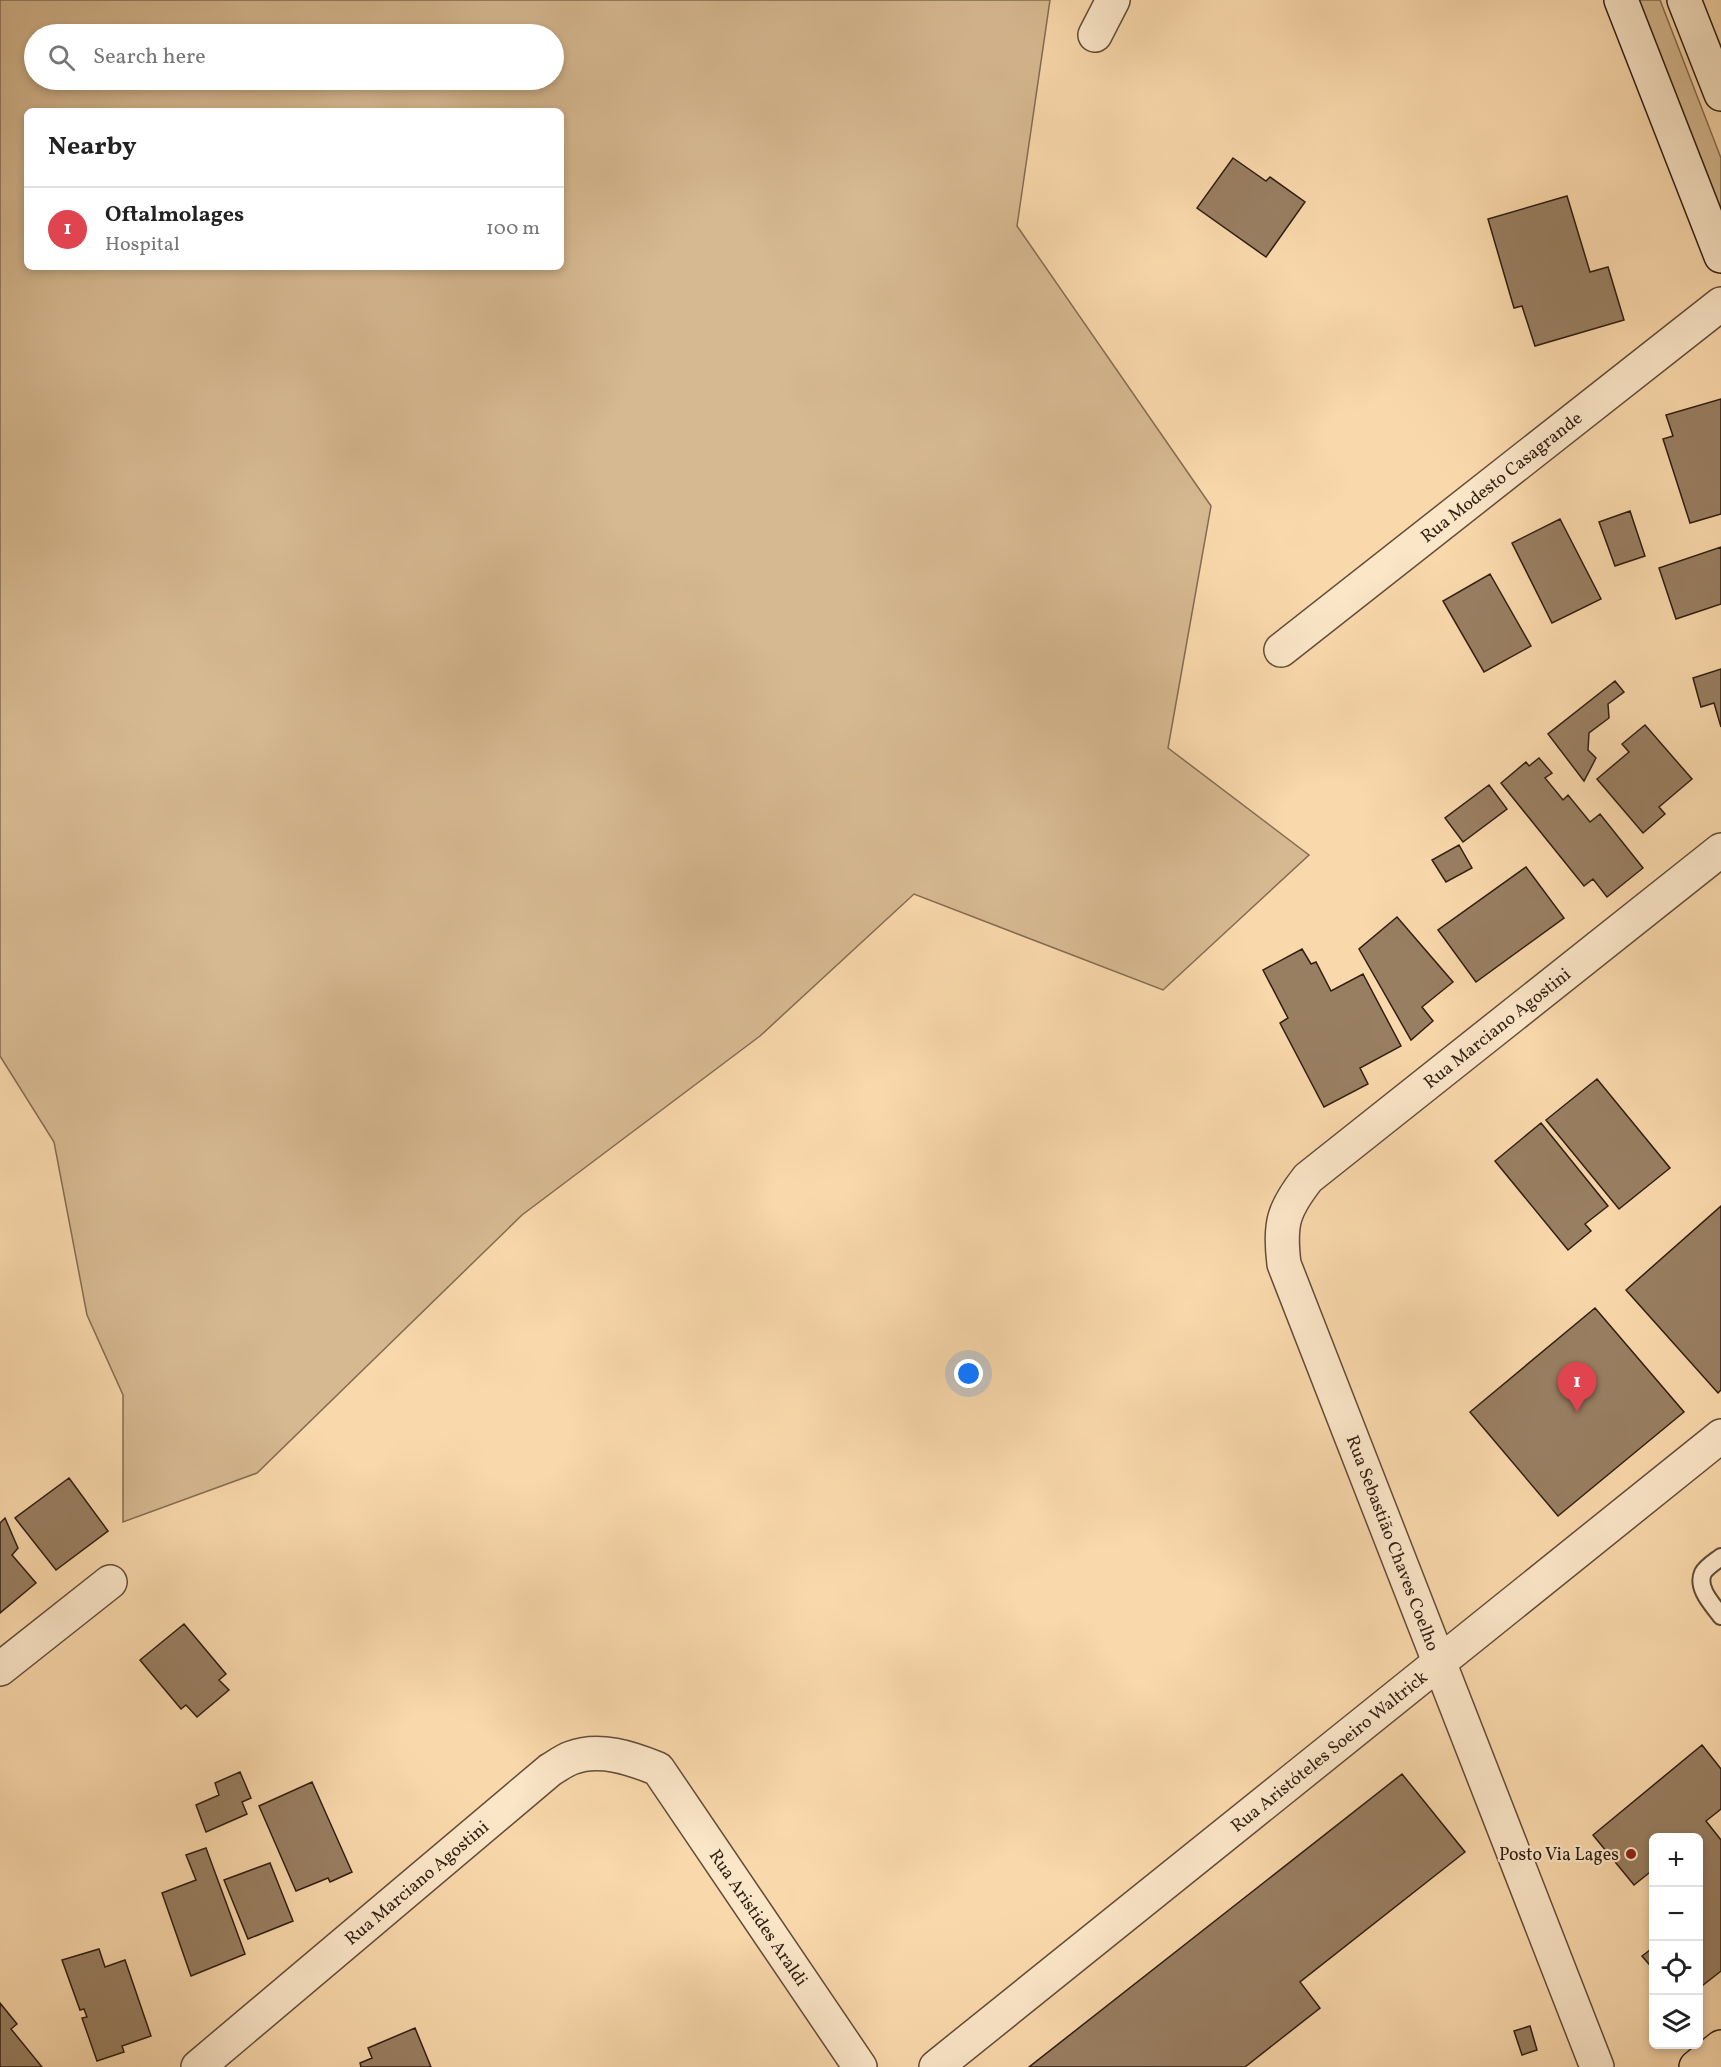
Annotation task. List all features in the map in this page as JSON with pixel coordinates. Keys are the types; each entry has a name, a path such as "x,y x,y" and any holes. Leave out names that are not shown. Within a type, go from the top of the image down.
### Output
{"main road":[{"path":"1696,2067 1721,2047"}],"street":[{"path":"1095,34 1113,0"},
{"path":"1621,0 1721,256"},
{"path":"1684,0 1721,94"},
{"name":"Rua Modesto Casagrande","path":"1281,650 1721,304"},
{"name":"Rua Marciano Agostini","path":"1284,1217 1293,1197 1308,1178 1721,850"},
{"name":"Rua Sebastião Chaves Coelho","path":"1284,1217 1281,1239 1284,1264 1597,2067"},
{"name":"Rua Aristóteles Soeiro Waltrick","path":"936,2067 1721,1436"},
{"path":"0,1669 110,1582"},
{"name":"Rua Marciano Agostini","path":"198,2067 550,1770 572,1758 603,1753 634,1760 658,1769"},
{"name":"Rua Aristides Araldi","path":"658,1769 861,2067"}],"lane":[{"path":"1721,1557 1703,1572 1701,1585 1721,1616"}],"shaded area":[{"path":"0,0 1050,0 1017,226 1211,506 1168,748 1309,855 1163,990 914,894 760,1036 522,1215 257,1473 123,1522 123,1395 87,1315 54,1142 0,1056"},
{"path":"1627,0 1660,0 1721,158 1721,241"}],"building":[{"path":"1233,158 1266,181 1270,177 1305,202 1266,257 1197,208"},
{"path":"1567,196 1590,272 1608,267 1624,320 1535,346 1522,306 1514,308 1488,219"},
{"path":"1721,399 1721,514 1690,523 1663,439 1673,436 1666,415"},
{"path":"1630,511 1645,556 1615,566 1599,522"},
{"path":"1560,519 1601,599 1552,623 1512,543"},
{"path":"1721,547 1721,604 1676,619 1659,568"},
{"path":"1490,574 1531,646 1484,672 1443,601"},
{"path":"1721,669 1721,727 1714,703 1701,707 1693,678"},
{"path":"1615,681 1624,692 1608,704 1609,718 1589,733 1588,750 1596,758 1584,781 1548,734"},
{"path":"1645,725 1692,779 1659,807 1665,814 1643,833 1597,779 1629,752 1622,744"},
{"path":"1539,758 1552,773 1545,778 1563,800 1568,795 1590,822 1600,814 1643,868 1607,897 1593,879 1584,886 1501,783 1526,762 1529,766"},
{"path":"1489,785 1507,809 1463,842 1445,818"},
{"path":"1459,845 1472,868 1446,882 1432,860"},
{"path":"1526,867 1564,918 1476,982 1438,930"},
{"path":"1397,917 1453,982 1422,1007 1433,1021 1411,1040 1359,949"},
{"path":"1302,949 1311,964 1316,962 1331,991 1363,974 1401,1046 1360,1068 1368,1084 1324,1107 1280,1023 1288,1018 1263,970"},
{"path":"1597,1079 1670,1168 1619,1209 1546,1120"},
{"path":"1541,1123 1608,1206 1585,1224 1591,1231 1568,1250 1495,1161"},
{"path":"1721,1206 1721,1390 1718,1393 1626,1290"},
{"path":"1595,1308 1684,1412 1558,1516 1470,1412"},
{"path":"69,1478 108,1531 56,1570 15,1518"},
{"path":"5,1518 18,1548 12,1555 36,1583 0,1613 0,1523"},
{"path":"184,1624 226,1674 219,1680 229,1690 197,1717 186,1705 181,1709 140,1660"},
{"name":"Posto Via Lages","path":"1702,1745 1721,1769 1721,1809 1706,1821 1721,1840 1721,1971 1703,1985 1703,1833 1649,1833 1649,1873 1634,1885 1593,1835"},
{"path":"240,1772 251,1798 242,1802 247,1814 206,1832 196,1805 219,1795 215,1783"},
{"path":"1402,1774 1465,1852 1300,1982 1320,2008 1245,2067 1029,2067"},
{"path":"312,1782 352,1872 330,1882 328,1878 296,1891 259,1806"},
{"path":"206,1848 245,1954 191,1976 162,1893 196,1880 186,1855"},
{"path":"270,1863 293,1921 248,1939 224,1880"},
{"path":"99,1949 105,1967 125,1960 151,2036 122,2046 124,2052 97,2061 82,2018 87,2017 84,2009 80,2010 62,1960"},
{"path":"1649,1951 1649,1964 1642,1956"},
{"path":"0,2003 17,2024 11,2029 42,2067 0,2067"},
{"path":"1530,2026 1537,2050 1522,2055 1514,2031"},
{"path":"415,2028 431,2067 361,2067 360,2063 372,2058 368,2048"}],"place":[{"name":"Oftalmolages","path":"1577,1412"},
{"name":"Posto Via Lages","path":"1631,1854"}]}
